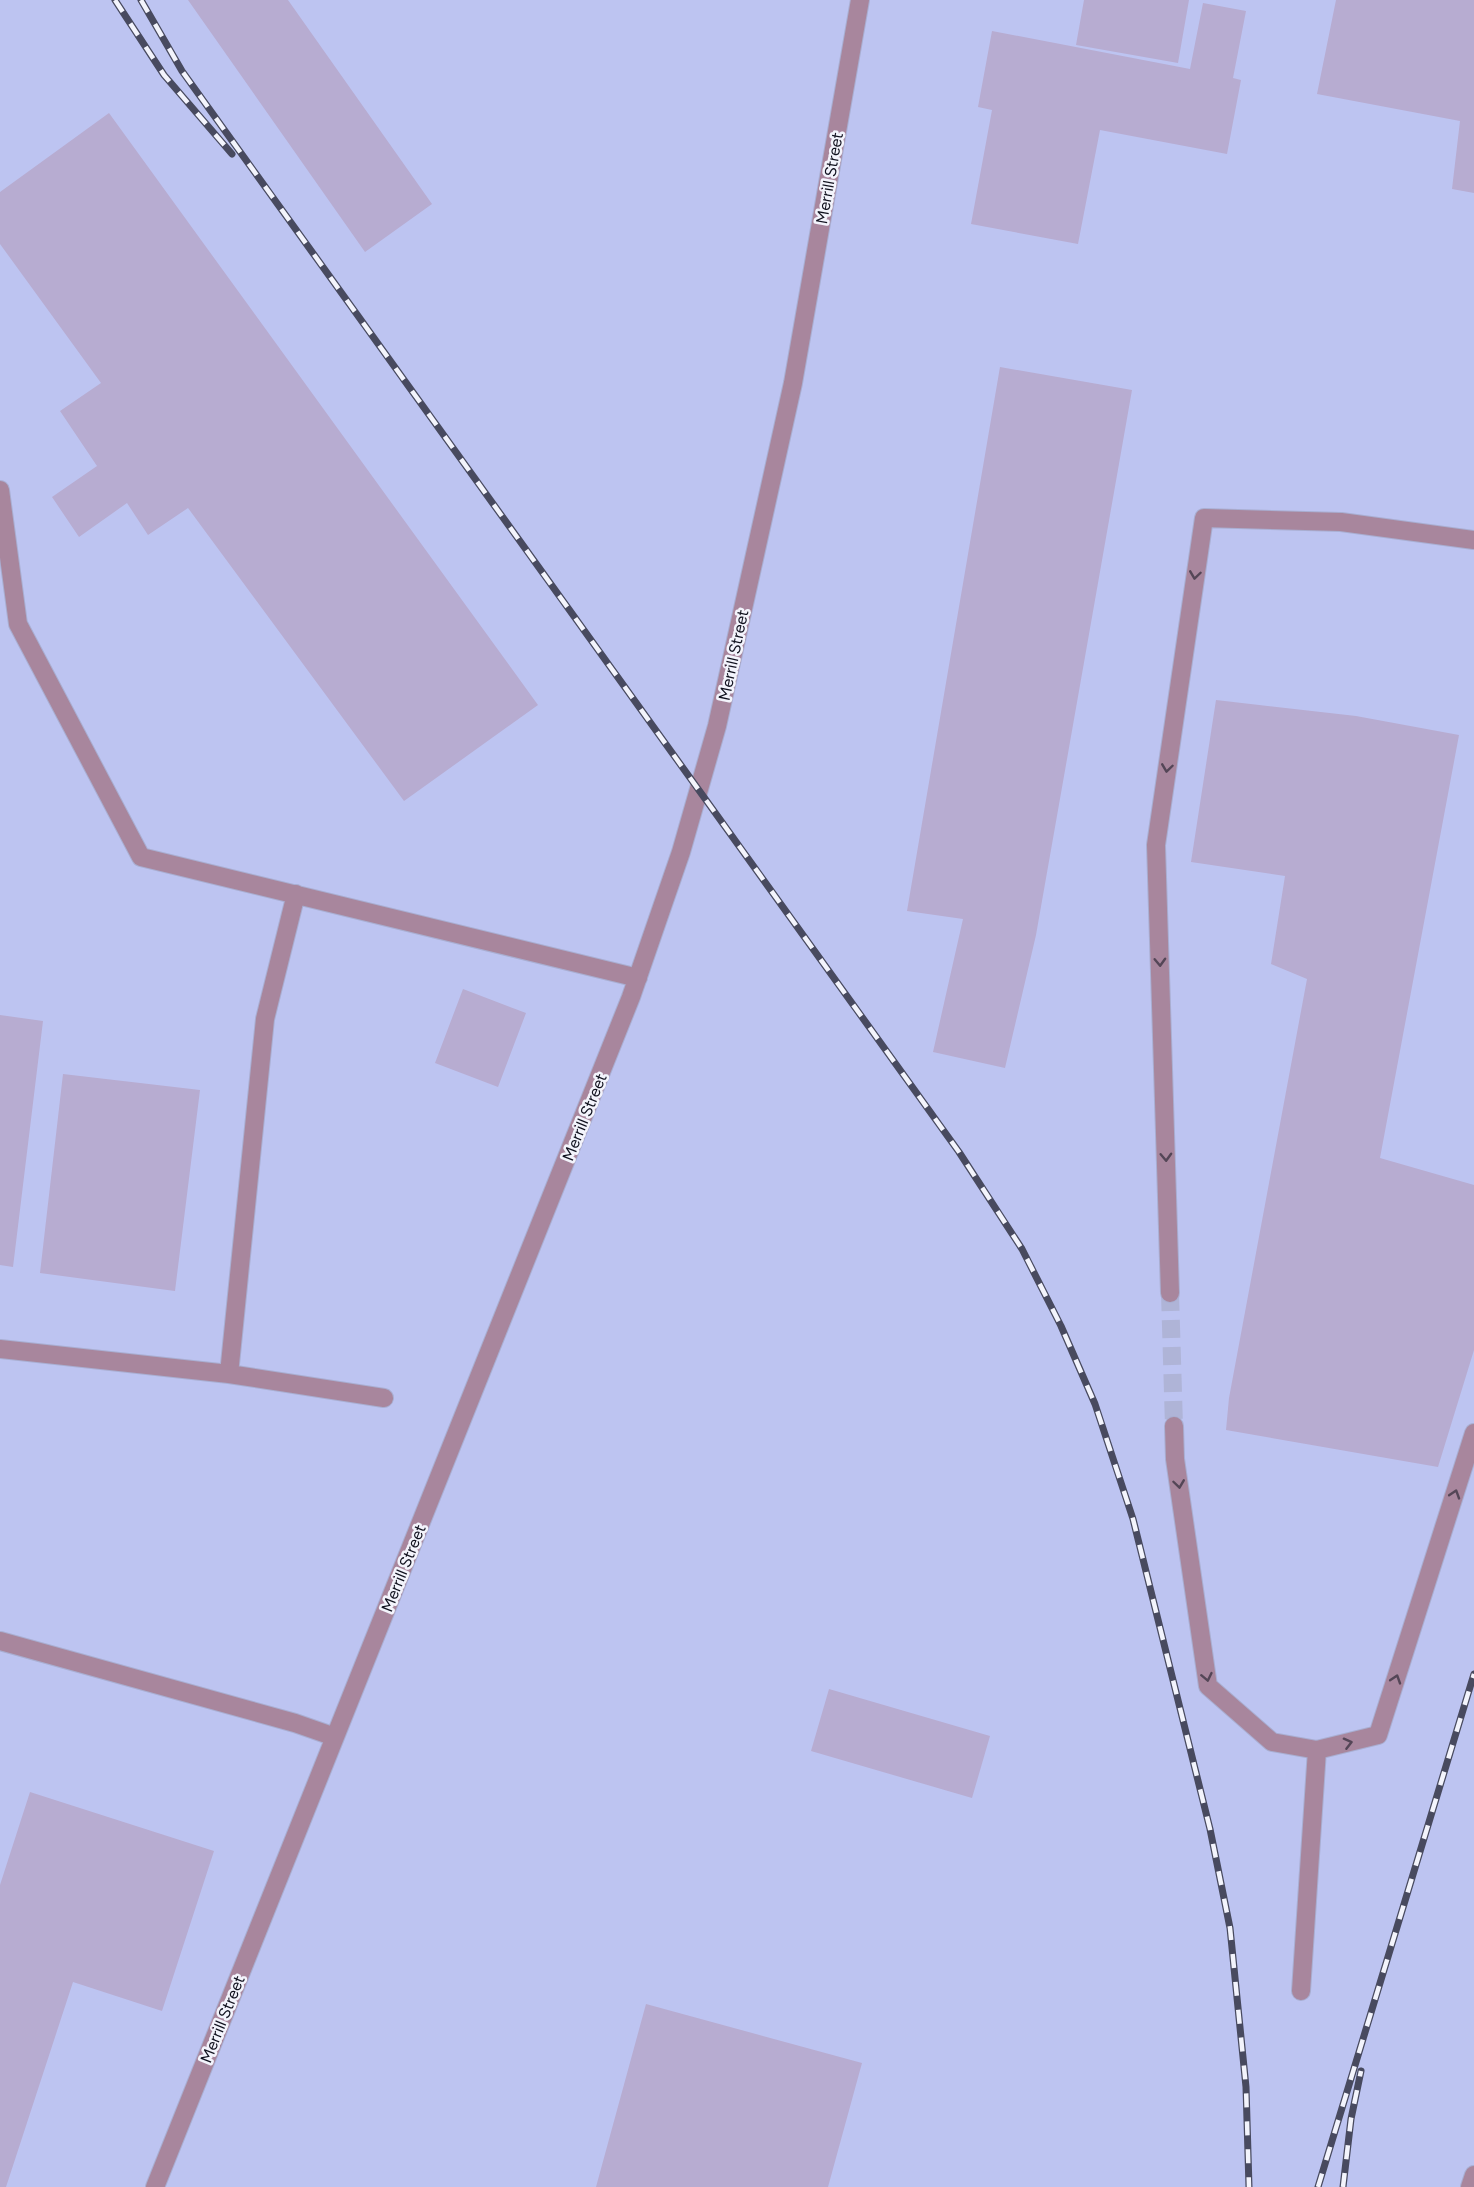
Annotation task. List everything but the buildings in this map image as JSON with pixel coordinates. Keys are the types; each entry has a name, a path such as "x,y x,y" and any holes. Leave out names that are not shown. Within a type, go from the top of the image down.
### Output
{"street":[{"name":"Merrill Street","path":"155,2187 638,978 681,852 717,726 793,383 860,0"},
{"path":"0,490 18,624 141,857 638,978"},
{"path":"1170,1293 1156,845 1204,518 1341,522 1474,540"},
{"path":"229,1374 265,1018 296,894"},
{"path":"0,1349 229,1374 384,1398"},
{"path":"1174,1426 1175,1459 1208,1686 1272,1742 1317,1750 1378,1735 1474,1433"},
{"path":"0,1641 295,1723 335,1737"},
{"path":"1301,1991 1317,1750"},
{"path":"1470,2187 1474,2175"}],"shaded area":[{"path":"0,0 1474,0 1474,2187 0,2187"}],"tunnel":[{"path":"1170,1293 1174,1426"}],"railway":[{"path":"115,0 164,75 232,154"},
{"path":"141,0 182,71 959,1152 1022,1249 1061,1326 1095,1404 1133,1519 1210,1829 1230,1928 1246,2087 1249,2187"},
{"path":"1318,2187 1474,1674"},
{"path":"1343,2187 1351,2119 1361,2071"}]}
